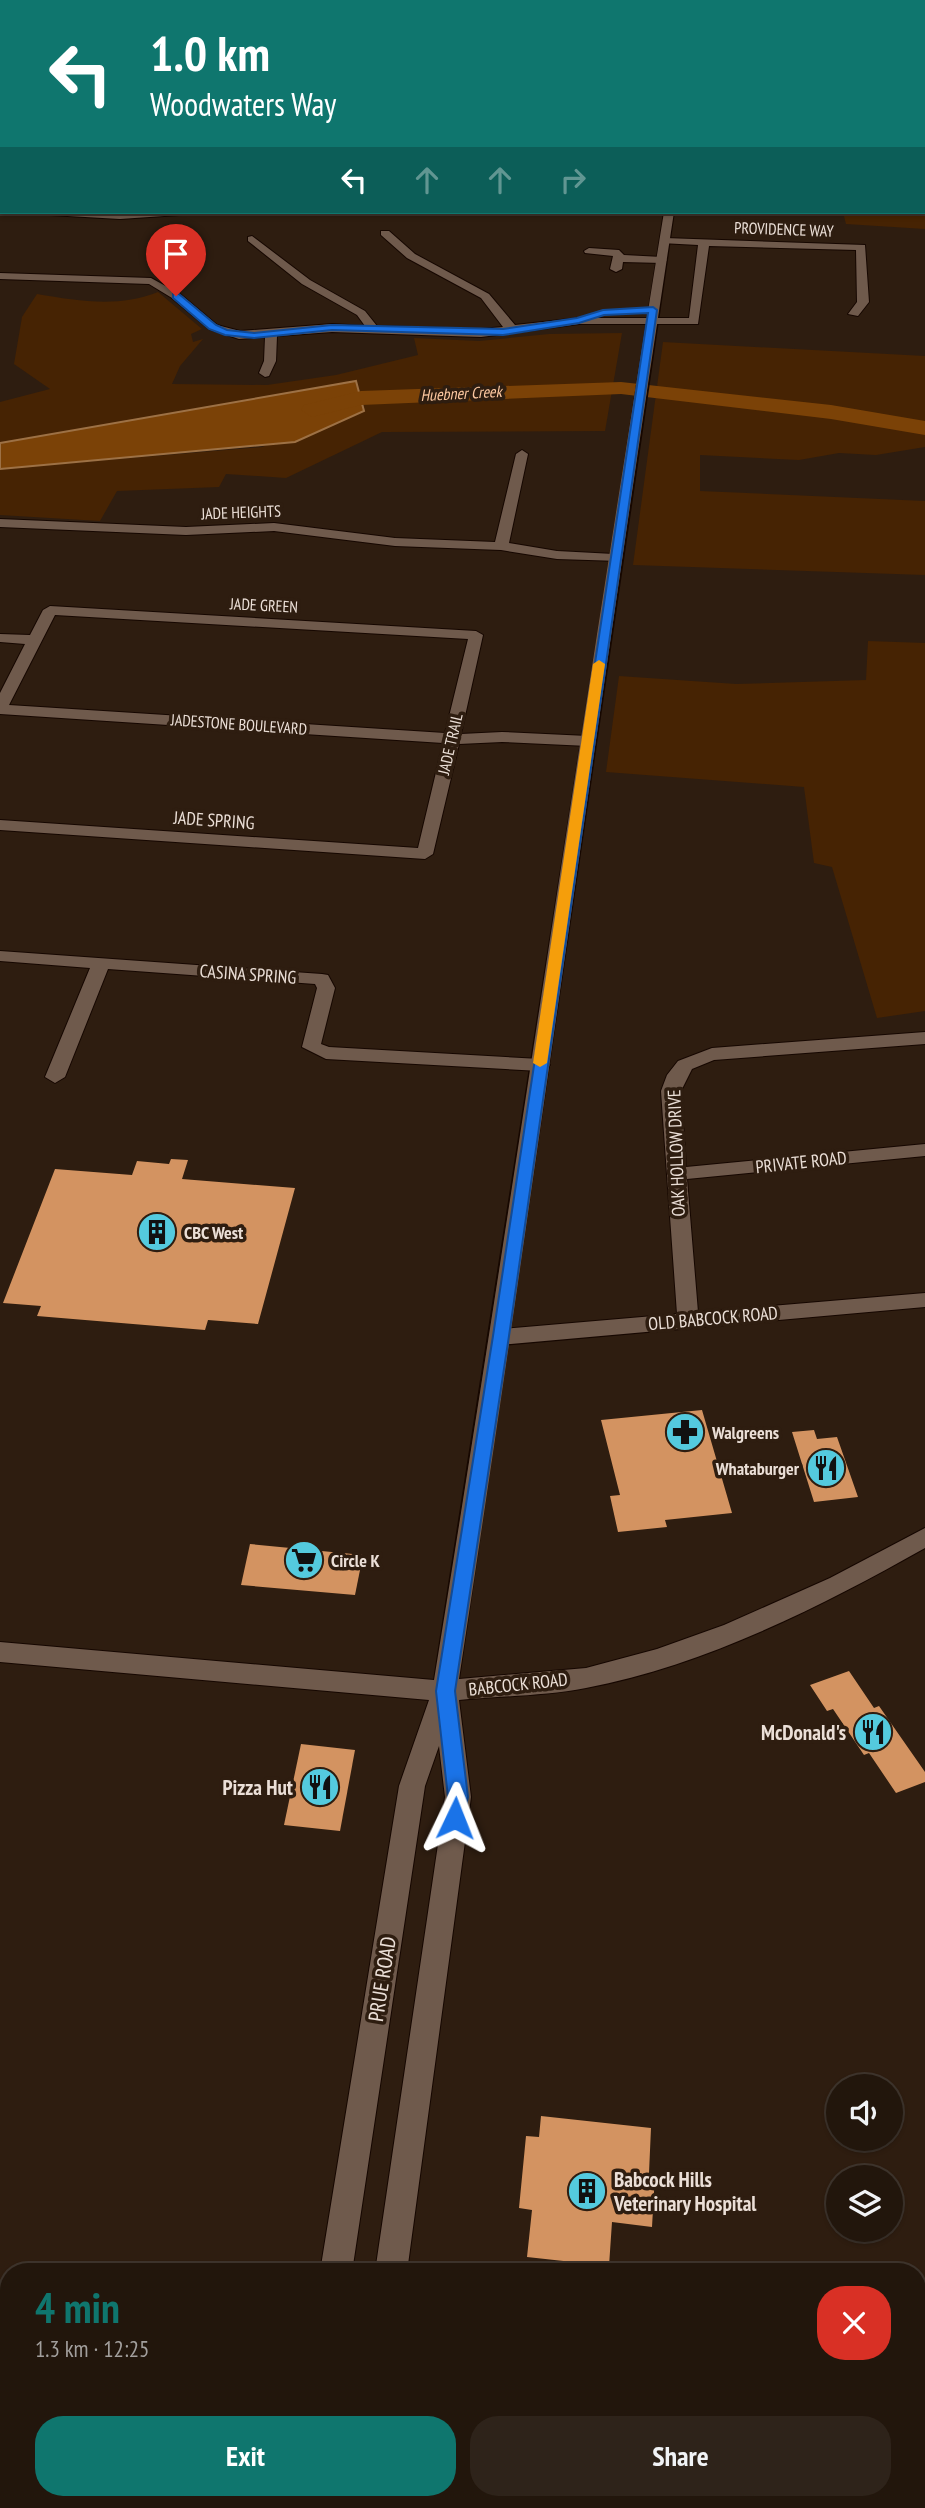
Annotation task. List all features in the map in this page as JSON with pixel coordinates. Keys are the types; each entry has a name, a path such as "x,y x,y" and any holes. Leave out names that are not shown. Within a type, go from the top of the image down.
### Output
{"street":[{"path":"86,214 150,214"},
{"name":"PRUE ROAD","path":"337,2263 412,1786 445,1691 501,1336 615,553 669,214"},
{"path":"385,233 411,256 485,296 513,331"},
{"path":"252,239 306,282 361,313 373,328"},
{"name":"PROVIDENCE WAY","path":"665,241 861,247 863,302 854,314"},
{"path":"0,276 75,282 151,281 176,296 213,327 225,332 271,334 332,328 452,333 513,331 612,316 652,315 694,322 704,243"},
{"path":"589,251 616,252 617,263 662,260"},
{"path":"265,373 270,361 271,334"},
{"path":"501,546 522,454"},
{"name":"JADE HEIGHTS","path":"0,523 186,531 274,527 394,542 615,553"},
{"name":"JADE GREEN","path":"35,639 50,610 476,635"},
{"name":"JADE TRAIL","path":"425,854 476,635"},
{"path":"0,638 35,639 0,708"},
{"name":"JADESTONE BOULEVARD","path":"0,708 452,738 477,740 502,748 532,745 587,748"},
{"name":"JADE SPRING","path":"0,825 425,854"},
{"name":"CASINA SPRING","path":"0,956 322,979 326,988 312,1047 326,1054 540,1065"},
{"path":"55,1077 102,964"},
{"name":"OAK HOLLOW DRIVE","path":"689,1321 684,1298 671,1091 678,1069 688,1061 712,1054 925,1038"},
{"name":"PRIVATE ROAD","path":"676,1174 925,1150"},
{"name":"OLD BABCOCK ROAD","path":"501,1336 925,1300"},
{"name":"BABCOCK ROAD","path":"0,1652 445,1691 586,1678 659,1658 733,1632 822,1593 925,1537"},
{"name":"PRUE ROAD","path":"392,2263 458,1797 445,1691"}],"shaded area":[{"path":"844,214 925,214 925,229 846,224"},
{"path":"158,292 202,329 191,334 193,342 203,339 180,366 172,384 267,385 336,375 418,355 414,338 479,341 549,334 622,333 605,431 382,432 286,478 226,474 219,487 117,491 100,521 0,515 0,469 262,447 364,411 356,381 0,443 0,402 50,389 14,364 22,317 37,294 83,301 113,302"},
{"path":"663,342 925,356 925,447 876,455 839,453 799,460 700,455 700,491 925,501 925,575 633,565"},
{"path":"356,381 364,411 295,442 0,469 0,443"},
{"path":"868,641 925,643 925,1011 877,1018 832,867 814,863 804,787 606,772 619,676 736,684 866,680"}],"building":[{"name":"CBC West","path":"171,1159 188,1160 182,1179 295,1188 258,1324 208,1320 205,1330 37,1316 41,1306 3,1303 55,1169 132,1175 137,1161 169,1164"},
{"name":"Walgreens","path":"702,1410 732,1513 665,1520 667,1527 618,1532 610,1496 620,1495 601,1420"},
{"name":"Whataburger","path":"814,1430 817,1439 837,1437 858,1497 814,1502 792,1432"},
{"path":"250,1544 363,1555 355,1595 241,1585"},
{"name":"McDonald's","path":"849,1671 874,1708 879,1706 925,1772 925,1782 896,1793 869,1753 864,1755 833,1709 827,1711 810,1685"},
{"name":"Pizza Hut","path":"301,1744 355,1750 340,1831 284,1825"},
{"name":"Babcock Hills Veterinary Hospital","path":"541,2116 651,2128 649,2173 655,2174 652,2227 612,2222 609,2263 527,2257 532,2210 519,2208 526,2136 539,2137"}],"waterway":[{"name":"Huebner Creek","path":"312,410 361,398 621,388 831,412 925,428"}],"slow traffic":[{"path":"540,1063 599,664"}],"place":[{"name":"CBC West","path":"157,1232"},
{"name":"Walgreens","path":"685,1432"},
{"name":"Whataburger","path":"826,1468"},
{"name":"Circle K","path":"304,1560"},
{"name":"McDonald's","path":"873,1732"},
{"name":"Pizza Hut","path":"320,1787"},
{"name":"Babcock Hills Veterinary Hospital","path":"587,2191"}],"route":[{"path":"176,296 213,327 239,335 363,327 452,333 503,332 579,321 603,312 653,310 636,434 614,558 501,1336 445,1691 458,1797 455,1818"}]}
